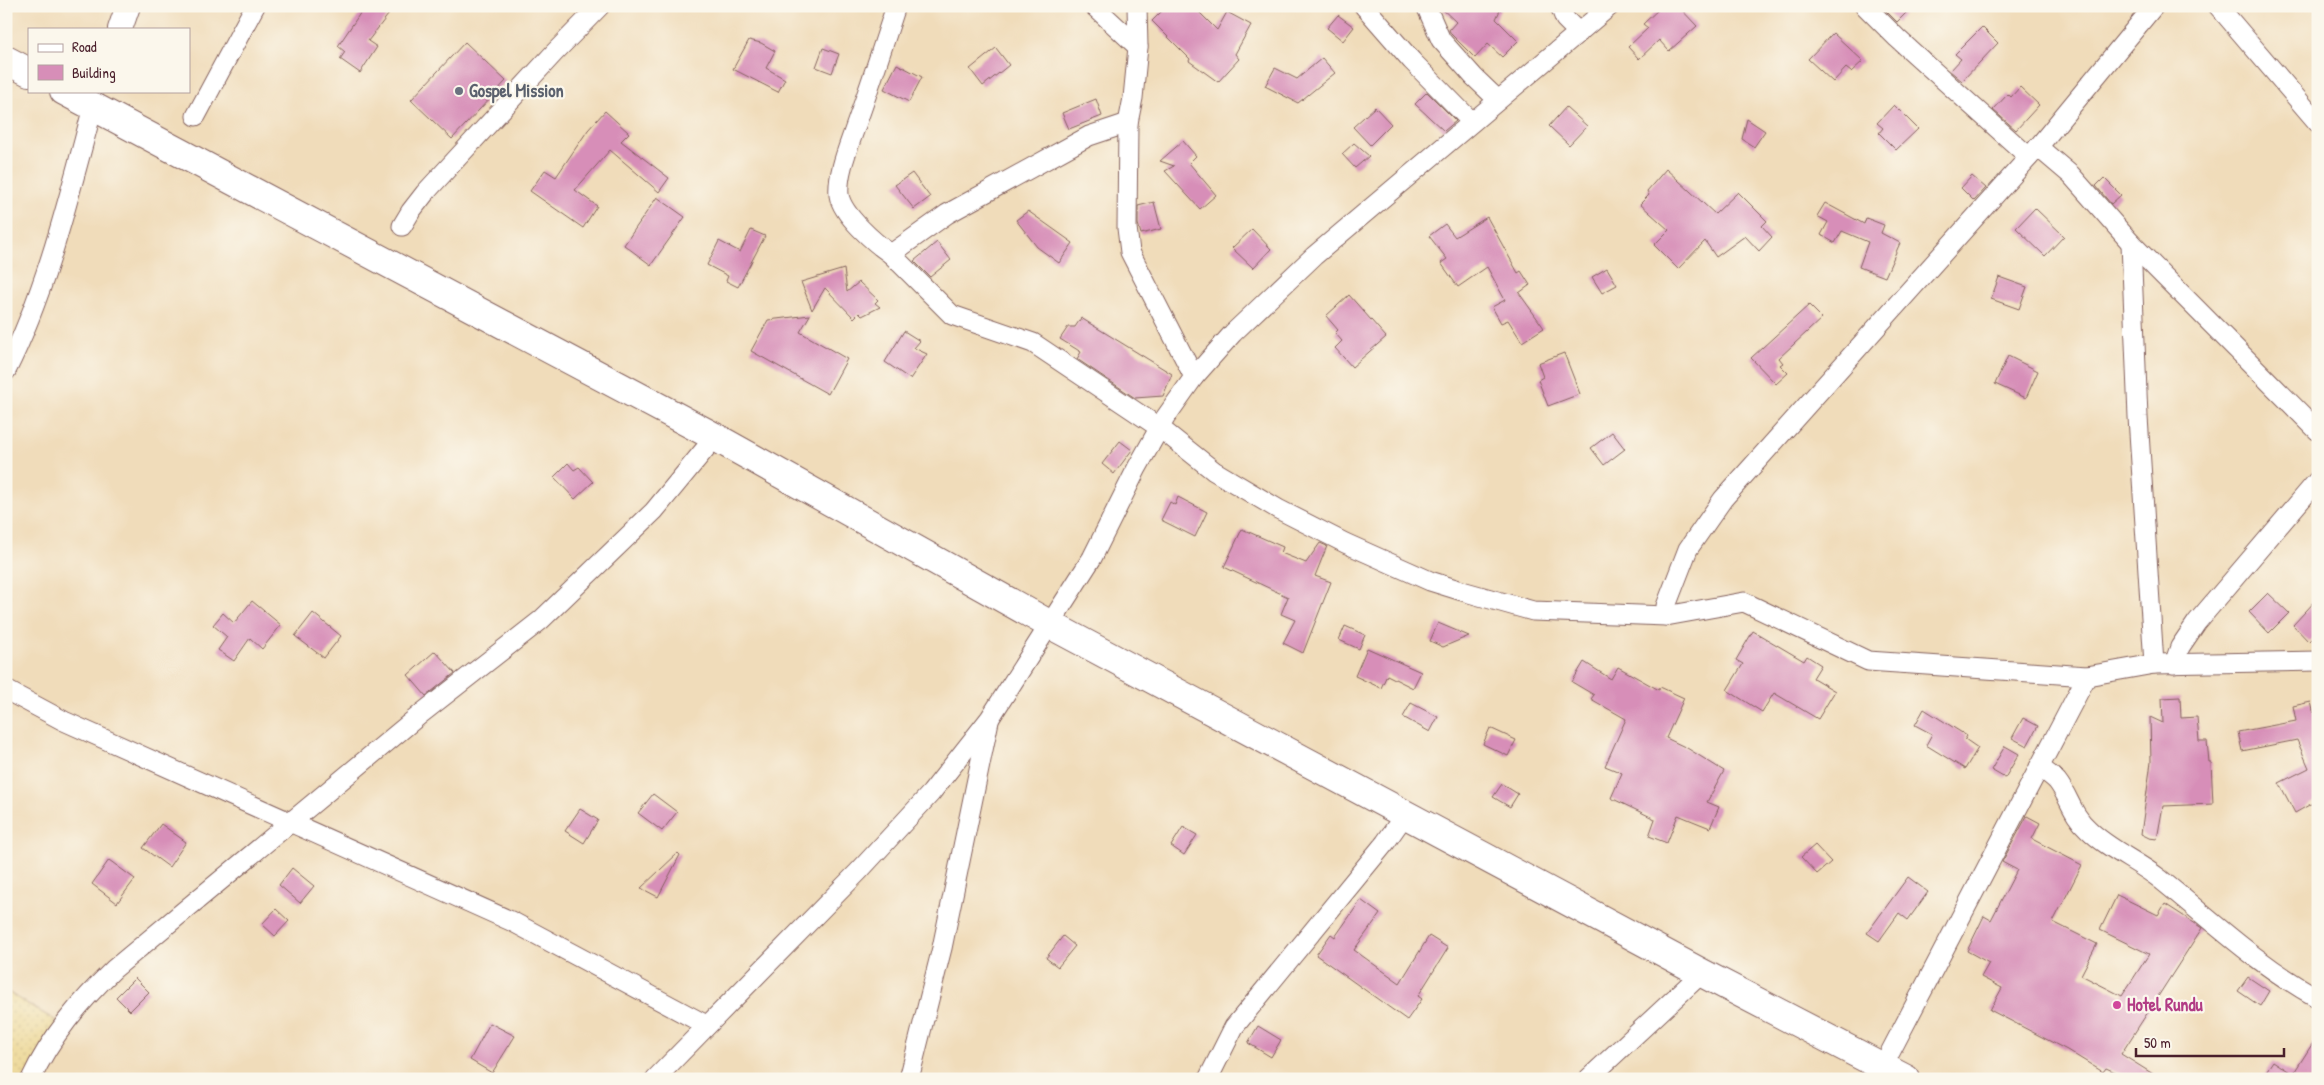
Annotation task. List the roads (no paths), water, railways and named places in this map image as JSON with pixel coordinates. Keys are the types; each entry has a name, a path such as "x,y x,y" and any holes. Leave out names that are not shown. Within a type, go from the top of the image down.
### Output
{"highway":[{"path":"6,60 28,71"},
{"path":"68,92 96,99 715,437 1049,624 1406,813 1702,973 1894,1073"}],"street":[{"path":"120,28 128,6"},
{"path":"196,116 255,6"},
{"path":"402,226 421,198 554,52 600,6"},
{"path":"896,6 843,166 839,195 842,204 853,219 876,244 891,254 952,315 1033,344 1160,428 1214,471 1278,508 1345,543 1430,581 1533,611 1666,616 1744,602 1868,661 2087,676 2154,664 2318,661"},
{"path":"1094,6 1138,47"},
{"path":"1137,6 1138,47 1133,98 1128,123 1127,228 1130,252 1194,377"},
{"path":"1364,6 1412,61 1472,122"},
{"path":"1426,6 1441,40 1474,77 1498,100"},
{"path":"1560,6 1565,19 1579,34"},
{"path":"655,1079 866,864 931,793 990,718 1092,558 1137,468 1160,428 1194,377 1232,333 1314,256 1610,6"},
{"path":"1865,6 1897,38 2033,152 2070,175 2131,243 2318,431"},
{"path":"1666,616 1666,606 1688,549 1723,499 2033,152 2154,6"},
{"path":"2218,6 2318,123"},
{"path":"6,372 20,344 51,258 96,99"},
{"path":"891,254 947,214 1089,136 1128,123"},
{"path":"2131,243 2138,417 2154,664"},
{"path":"31,1079 39,1061 69,1015 121,963 422,713 541,620 654,512 715,437"},
{"path":"2174,664 2180,647 2196,622 2318,480"},
{"path":"1894,1073 2039,767 2087,676"},
{"path":"6,690 64,721 288,823 513,922 706,1025"},
{"path":"908,1079 942,948 990,718"},
{"path":"2039,767 2057,782 2073,812 2088,830 2159,879 2208,921 2251,954 2295,986 2318,998"},
{"path":"1208,1079 1234,1027 1406,813"},
{"path":"1588,1079 1702,973"}],"place":[{"name":"Gospel Mission","path":"459,91"},
{"name":"Hotel Rundu","path":"2117,1005"}]}
